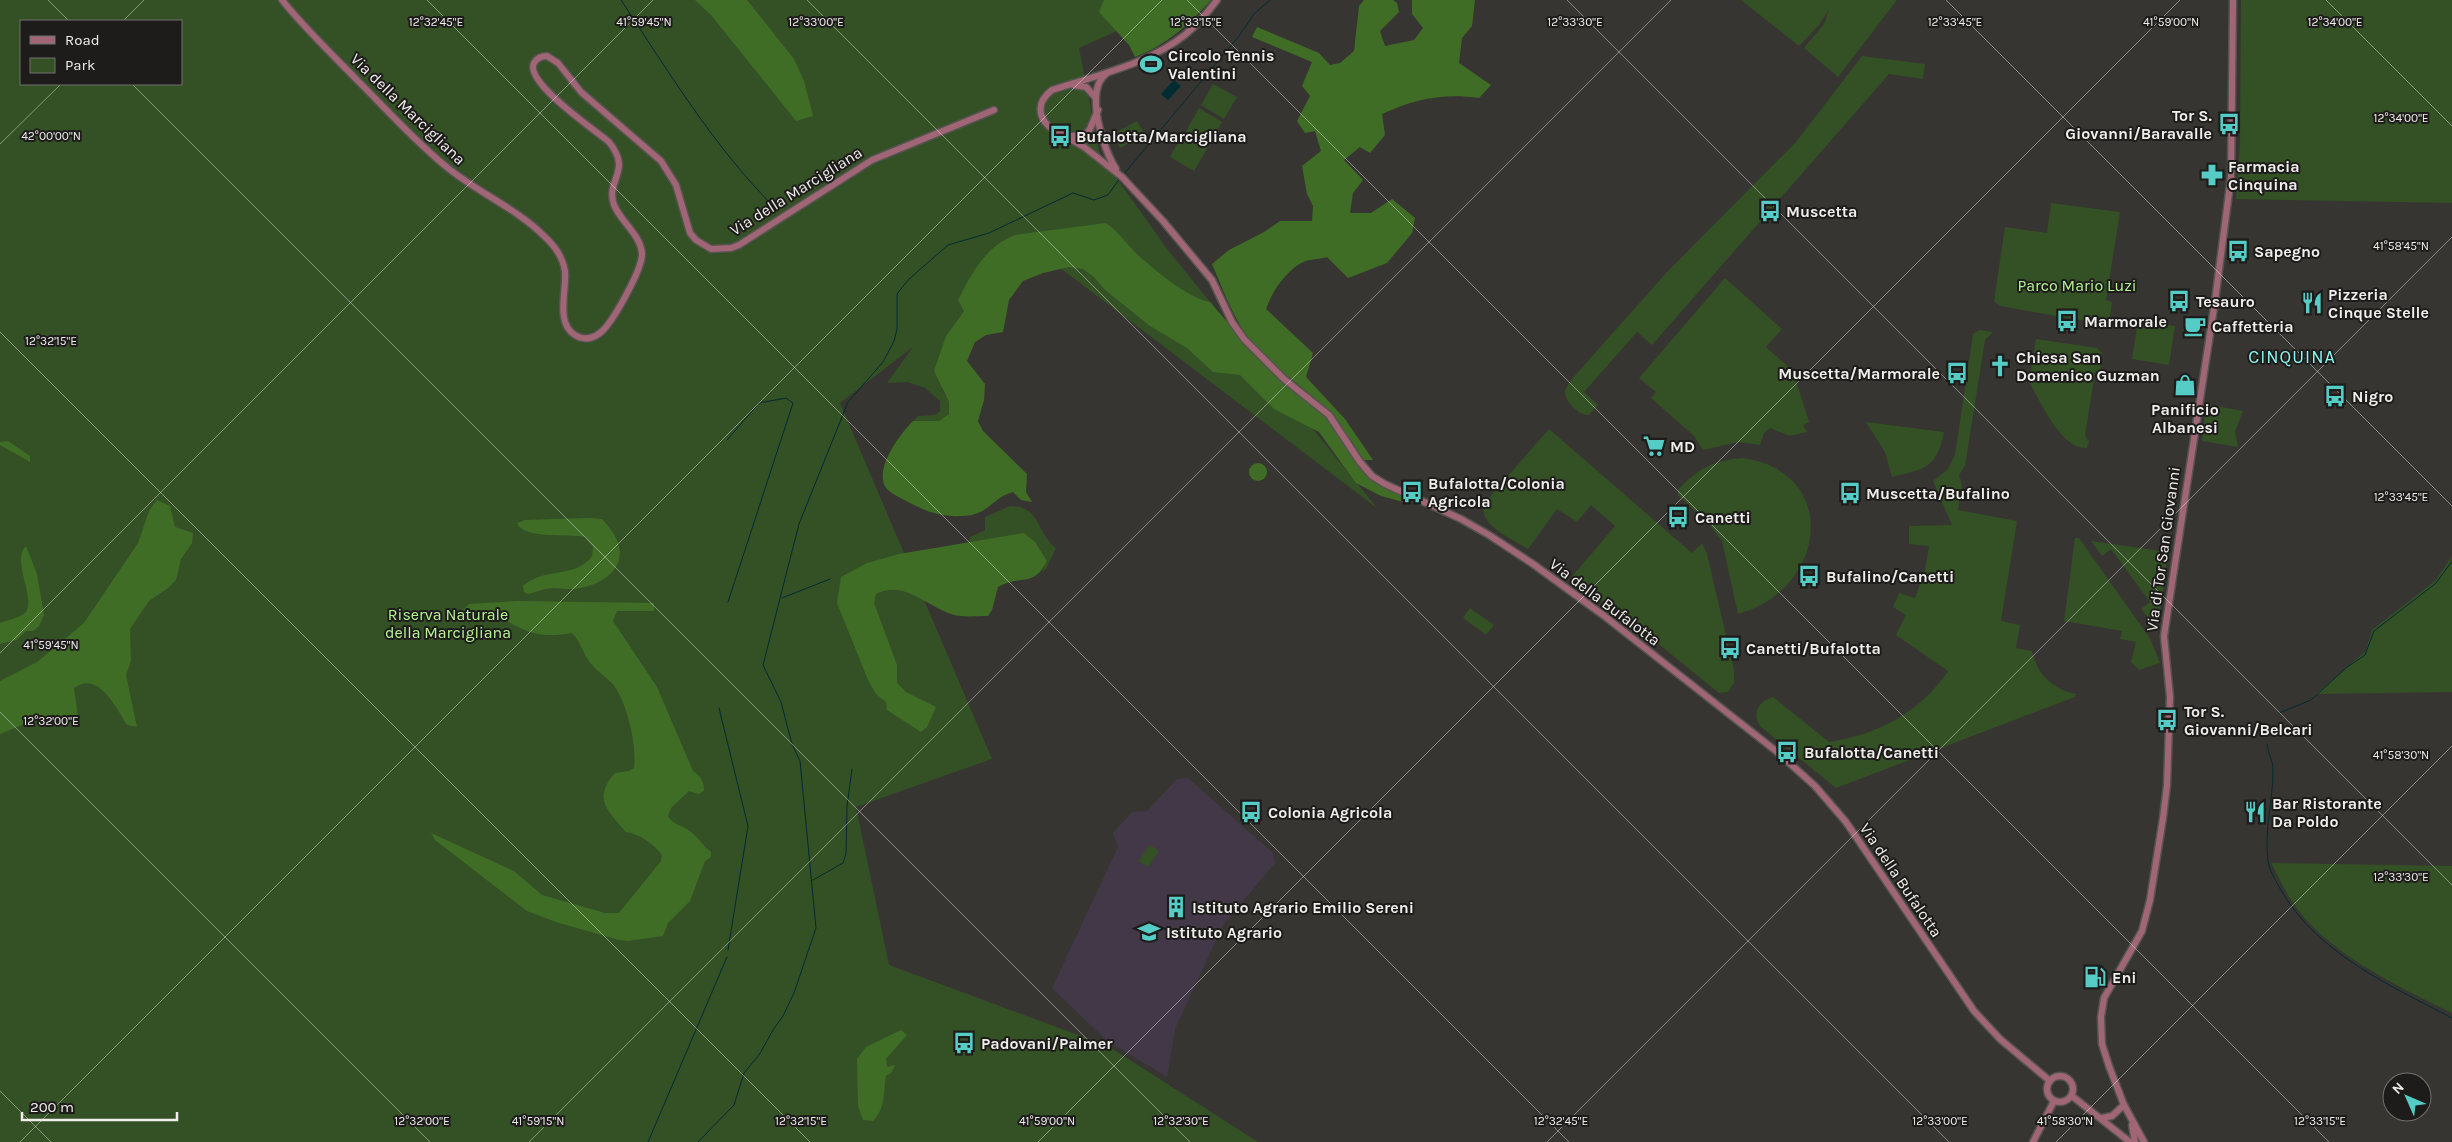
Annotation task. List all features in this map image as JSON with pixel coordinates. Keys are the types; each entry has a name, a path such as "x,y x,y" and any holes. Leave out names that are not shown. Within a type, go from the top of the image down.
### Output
{"street":[{"name":"Via della Marcigliana","path":"282,0 364,87 442,164 464,181 535,227 553,245 565,273 565,323 573,334 586,339 599,334 611,320 636,273 642,254 629,227 614,205 614,186 620,168 617,152 609,142 541,85 532,71 533,64 537,58 547,56 555,60 576,88 661,161 676,186 690,232 696,240 711,249 730,248 739,245 882,154 994,110"},
{"path":"1098,110 1094,122 1086,133 1075,136 1062,134 1046,125 1041,112 1043,100 1052,90 1157,52 1180,39 1193,28 1217,0"},
{"name":"Via di Tor San Giovanni","path":"2144,1142 2124,1105 2102,1044 2102,1008 2104,998 2142,931 2150,900 2164,811 2168,768 2170,697 2164,636 2215,301 2231,177 2233,0"},
{"name":"Via della Bufalotta","path":"1111,70 1098,81 1097,101 1106,150 1122,177"},
{"path":"1069,85 1086,87 1092,92 1097,101"},
{"name":"Via della Bufalotta","path":"1062,134 1091,152 1122,177 1207,273 1218,290 1232,322 1244,339 1284,379 1329,416 1360,462 1372,476 1489,534 1532,564 1603,615 1776,751 1822,794 1846,822 1979,1017 2007,1045 2050,1081"},
{"path":"2057,1076 2068,1078 2073,1088 2072,1096 2065,1102 2054,1101 2047,1093 2050,1081 2057,1076"},
{"path":"2072,1096 2130,1142"},
{"path":"2033,1142 2054,1101"},
{"path":"2102,1118 2112,1116 2124,1105"},
{"path":"2130,1116 2135,1142"}],"shaded area":[{"name":"Istituto Agrario","path":"1188,778 1273,853 1275,863 1223,925 1175,1029 1167,1077 1106,1040 1052,988 1118,847 1113,833 1132,812 1147,811 1177,779"}],"green space":[{"name":"Riserva Naturale della Marcigliana","path":"0,0 1172,0 1155,14 1079,48 1100,155 1168,250 1377,508 1051,261 964,311 946,336 942,389 949,402 949,414 939,421 913,421 918,416 935,415 940,411 940,401 925,388 907,382 887,383 913,347 840,403 992,759 856,807 889,965 1108,1046 1258,1142 0,1142"},
{"path":"695,0 747,0 794,59 804,81 813,116 796,121 711,15"},
{"path":"1104,0 1211,0 1177,33 1157,47 1135,57 1129,45 1099,12"},
{"path":"1364,0 1393,0 1397,3 1399,12 1380,31 1385,46 1414,40 1423,28 1412,14 1412,0 1475,0 1472,26 1462,38 1459,63 1491,85 1479,98 1441,97 1406,104 1382,114 1385,135 1370,153 1360,147 1344,160 1363,180 1353,193 1350,213 1371,213 1392,199 1415,218 1412,233 1387,263 1348,278 1327,257 1303,262 1280,282 1266,309 1313,353 1306,377 1345,419 1373,460 1364,460 1327,409 1261,353 1235,317 1212,264 1229,250 1264,232 1280,221 1312,221 1313,206 1307,194 1302,166 1321,151 1315,131 1305,133 1297,121 1310,96 1302,86 1312,62 1252,37 1257,27 1319,53 1330,65 1340,63 1354,51 1359,6"},
{"path":"1741,0 1897,0 1838,77 1804,48 1824,24 1829,9 1819,25 1799,46"},
{"path":"2241,0 2452,0 2452,203 2236,199 2240,144"},
{"path":"1862,56 1925,64 1923,79 1889,74 1652,345 1637,332 1584,392 1598,405 1589,415 1585,415 1577,410 1565,395 1565,390 1571,380 1667,272 1796,142"},
{"path":"1213,84 1237,97 1224,119 1201,105"},
{"path":"1199,108 1222,122 1209,144 1186,131"},
{"path":"1137,121 1145,134 1120,148 1113,134"},
{"path":"1183,133 1208,147 1194,171 1170,157"},
{"path":"2051,203 2120,212 2106,300 2112,302 2110,317 2105,322 2096,323 2000,306 1994,301 2005,227 2047,233"},
{"path":"1106,223 1139,256 1163,276 1182,290 1210,302 1262,362 1328,416 1363,470 1410,498 1403,502 1381,496 1356,483 1319,432 1274,409 1240,375 1213,372 1187,348 1150,326 1104,289 1094,277 1083,269 1069,267 1043,273 1023,281 1009,300 1003,332 986,335 975,342 967,361 985,384 984,400 978,421 983,431 1027,474 1026,492 1032,502 1021,500 1013,492 1000,498 979,513 948,516 922,509 887,489 883,481 885,463 895,443 908,427 913,421 939,421 949,414 949,402 934,371 946,336 964,311 958,300 980,262 996,246 1015,235"},
{"path":"1725,278 1782,329 1766,347 1793,371 1809,422 1803,425 1807,432 1790,436 1770,428 1764,433 1760,445 1738,442 1703,450 1694,436 1651,398 1656,392 1639,378"},
{"path":"2138,321 2175,326 2169,365 2132,359"},
{"path":"1979,330 1993,332 1985,340 1965,466 1959,475 1962,486 1958,510 2017,521 2001,621 2020,625 2016,648 2032,651 2038,667 2047,679 2067,692 2076,694 2075,697 1836,788 1761,727 1756,713 1763,702 1773,697 1829,742 1865,733 1896,719 1924,699 1948,671 1896,635 1906,615 1893,607 1899,593 1915,598 1925,570 1929,546 1909,544 1909,526 1952,525 1933,481 1947,470 1955,455 1973,334"},
{"name":"Parco Mario Luzi","path":"2036,339 2097,348 2102,353 2100,372 2095,372 2085,436 2089,441 2087,448 2078,447 2060,433 2029,382"},
{"path":"2206,404 2243,411 2235,431 2238,447 2202,441"},
{"path":"1866,422 1944,432 1938,453 1928,465 1913,472 1892,477 1885,452"},
{"path":"1549,429 1692,553 1702,543 1707,554 1734,670 1734,683 1728,692 1719,693 1630,621 1570,579 1615,526 1591,505 1577,522 1557,509 1528,549 1496,530 1485,516 1483,509 1486,501"},
{"path":"8,441 30,456 30,462 0,445 0,442"},
{"path":"1743,458 1775,468 1796,485 1808,507 1811,532 1805,558 1790,581 1768,601 1738,614 1722,541 1709,524 1678,495 1678,490 1692,476 1715,463"},
{"path":"1254,463 1262,463 1267,468 1265,479 1254,481 1249,476 1249,468"},
{"path":"157,500 170,506 175,527 193,533 192,543 181,559 176,580 149,601 130,629 131,661 126,675 137,727 127,725 112,701 98,687 91,684 83,684 74,688 78,717 70,722 41,717 0,734 0,681 37,662 84,623 138,543 149,511"},
{"path":"1010,506 1020,507 1033,515 1045,535 1056,548 1046,569 1042,572 1047,561 969,542 970,537 985,530 985,517"},
{"path":"602,519 618,543 619,560 611,573 598,582 582,588 551,588 528,594 524,592 523,586 531,580 568,571 585,563 592,556 593,547 585,537 537,534 528,532 517,523 525,520"},
{"path":"1024,533 1035,542 1047,561 1037,575 1032,578 1006,583 998,587 992,610 988,616 960,616 949,613 909,593 898,590 888,590 876,594 874,603 897,665 897,683 906,692 936,707 927,727 921,732 887,710 886,702 876,694 868,680 837,603 841,577 867,563 899,554"},
{"path":"2075,538 2079,538 2151,640 2160,663 2139,670 2131,662 2136,642 2120,639 2122,631 2064,621"},
{"path":"2091,541 2168,552 2159,620 2152,622 2141,609 2150,602 2111,549 2102,556"},
{"path":"26,546 37,574 44,615 39,626 33,631 26,631 16,640 0,644 0,623 24,614 28,606 21,560 22,552"},
{"path":"2452,556 2452,692 2316,694 2366,651 2372,630 2436,580"},
{"path":"518,601 654,603 654,611 617,611 613,621 657,687 693,771 703,782 704,791 698,794 689,791 671,808 668,816 673,822 694,834 711,852 711,857 705,861 690,901 668,923 663,936 628,941 619,940 556,922 527,911 435,840 431,833 514,871 542,895 605,913 619,913 661,861 662,855 655,847 641,837 626,832 613,818 605,804 604,790 615,773 629,771 634,768 635,758 630,724 622,701 612,683 589,661 572,633 551,635 533,633 516,626 498,615 487,619 463,615 463,610 469,604"},
{"path":"1470,608 1494,625 1486,635 1463,618"},
{"path":"1150,845 1159,851 1148,867 1138,861"},
{"path":"2271,863 2452,866 2452,1013 2386,980 2342,952 2305,919 2285,891"},
{"path":"901,1030 907,1035 886,1059 887,1067 895,1065 891,1073 886,1076 880,1111 873,1121 863,1120 858,1106 857,1059 866,1047"}],"water":[{"path":"1174,80 1181,86 1168,100 1161,94"}],"waterway":[{"path":"621,0 674,81 712,134 732,160 775,208"},
{"path":"1123,175 1239,36 1254,14 1270,0"},
{"path":"698,1142 734,1105 744,1073 759,1055 783,1016 794,993 816,928 800,761 792,744 781,702 763,665 799,524 848,402 883,362 894,341 897,329 897,294 909,279 948,245 989,233 1073,193 1094,200 1108,195 1120,178"},
{"path":"727,440 759,403 786,398 793,403 728,602"},
{"path":"2279,713 2311,700 2346,668 2365,655 2374,631 2436,583 2452,561"},
{"path":"782,598 830,579"},
{"path":"719,708 748,826 728,950"},
{"path":"2267,744 2273,770 2267,838 2268,861 2282,892 2297,914 2336,951 2405,994 2452,1018"},
{"path":"813,880 843,863 846,854 847,806 852,769"},
{"path":"648,1142 727,957"}],"place":[{"name":"Circolo Tennis Valentini","path":"1151,64"},
{"name":"Tor S. Giovanni/Baravalle","path":"2229,124"},
{"name":"Bufalotta/Marcigliana","path":"1060,136"},
{"name":"Farmacia Cinquina","path":"2212,175"},
{"name":"Muscetta","path":"1770,211"},
{"name":"Sapegno","path":"2238,251"},
{"name":"Tesauro","path":"2179,301"},
{"name":"Pizzeria Cinque Stelle","path":"2312,303"},
{"name":"Marmorale","path":"2067,321"},
{"name":"Caffetteria","path":"2195,326"},
{"name":"Chiesa San Domenico Guzman","path":"2000,366"},
{"name":"Muscetta/Marmorale","path":"1957,373"},
{"name":"Panificio Albanesi","path":"2185,385"},
{"name":"Nigro","path":"2335,396"},
{"name":"MD","path":"1654,446"},
{"name":"Bufalotta/Colonia Agricola","path":"1412,492"},
{"name":"Muscetta/Bufalino","path":"1850,493"},
{"name":"Canetti","path":"1678,517"},
{"name":"Bufalino/Canetti","path":"1809,576"},
{"name":"Canetti/Bufalotta","path":"1730,648"},
{"name":"Tor S. Giovanni/Belcari","path":"2167,720"},
{"name":"Bufalotta/Canetti","path":"1787,752"},
{"name":"Colonia Agricola","path":"1251,812"},
{"name":"Bar Ristorante Da Poldo","path":"2255,812"},
{"name":"Istituto Agrario Emilio Sereni","path":"1176,907"},
{"name":"Istituto Agrario","path":"1149,932"},
{"name":"Eni","path":"2095,977"},
{"name":"Padovani/Palmer","path":"964,1043"}],"district":[{"name":"CINQUINA","path":"2292,357"}]}
